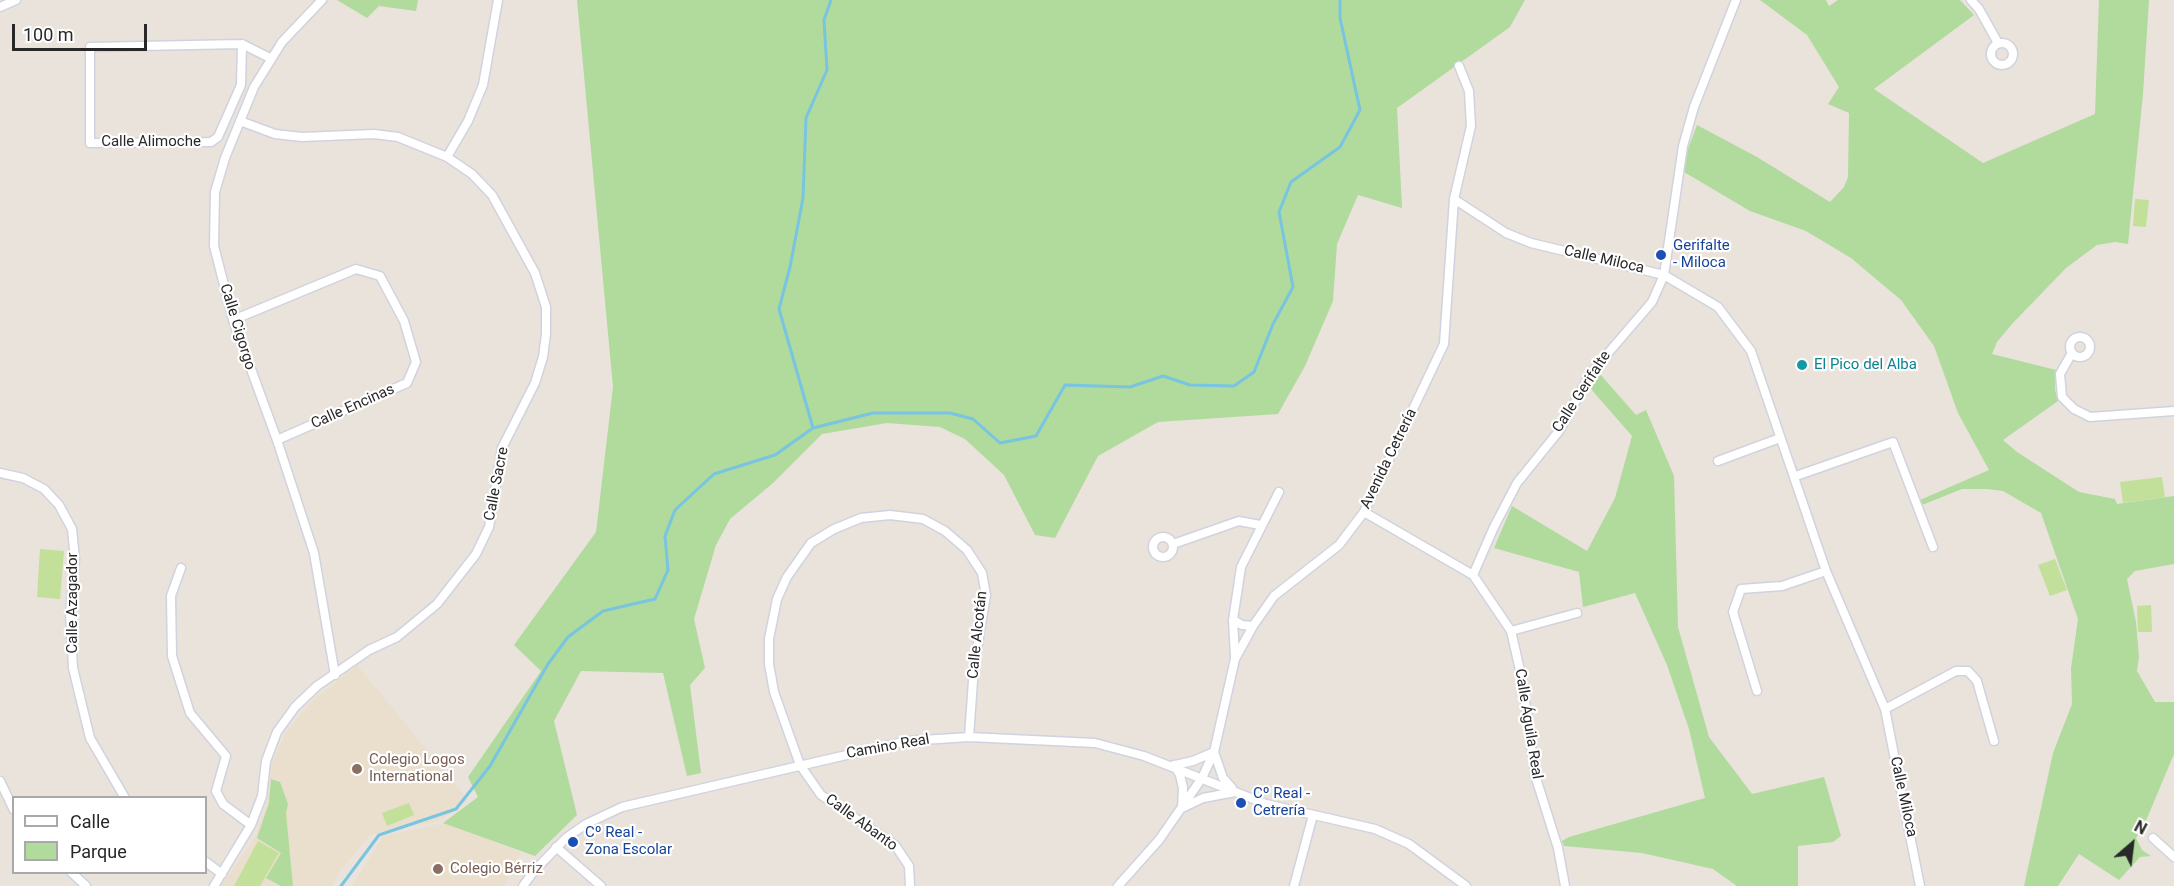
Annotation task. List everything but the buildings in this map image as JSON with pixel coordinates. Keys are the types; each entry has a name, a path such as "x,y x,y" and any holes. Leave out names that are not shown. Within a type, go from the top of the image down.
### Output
{"street":[{"path":"0,7 16,0"},
{"name":"Calle Cigorgo","path":"322,0 270,58 254,87 215,192 214,246 232,320 277,440 314,553 335,675"},
{"path":"447,157 468,121 483,85 498,0"},
{"name":"Calle Gerifalte","path":"1473,575 1494,526 1517,483 1558,430 1591,373 1652,302 1664,275 1683,146 1694,106 1736,0"},
{"path":"1971,0 1979,9 1998,43"},
{"name":"Calle Alimoche","path":"242,44 241,85 219,136 211,142 90,142 90,47 242,44 270,58"},
{"name":"Avenida Cetrería","path":"1118,886 1159,840 1203,778 1214,752 1235,659 1253,626 1274,596 1339,545 1364,512 1444,344 1454,199 1471,126 1469,91 1459,66"},
{"name":"Calle Sacre","path":"214,886 251,825 262,796 266,761 277,732 295,707 317,686 369,650 396,637 437,604 476,554 489,527 502,448 535,383 543,357 546,307 535,273 492,195 472,174 447,157 398,136 374,134 302,137 275,134 240,121"},
{"name":"Calle Miloca","path":"1454,199 1506,233 1531,243 1664,275 1718,307 1751,351 1780,438 1796,476 1826,571 1885,709 1920,886"},
{"name":"Calle Encinas","path":"232,320 356,268 380,276 404,321 416,362 407,382 277,440"},
{"path":"2073,353 2060,374 2062,397 2074,409 2090,417 2174,411"},
{"path":"1718,461 1780,438"},
{"path":"1796,476 1893,442 1933,548"},
{"name":"Calle Azagador","path":"0,473 23,478 44,489 59,505 72,529 75,559 70,613 73,668 90,738 124,796"},
{"path":"1235,659 1233,620 1241,567 1260,525 1279,492"},
{"name":"Calle Águila Real","path":"1364,512 1473,575 1511,631 1522,679 1535,775 1558,848 1565,886"},
{"name":"Calle Alcotán","path":"800,765 774,692 769,664 769,639 777,599 787,578 812,543 834,529 861,518 890,515 923,519 945,531 967,550 982,573 986,596 974,667 969,737"},
{"path":"1173,544 1239,521 1260,525"},
{"path":"181,568 171,596 172,656 190,713 226,756 216,791 223,804 251,825"},
{"path":"1757,691 1733,612 1741,589 1782,586 1826,571"},
{"path":"1511,631 1577,613"},
{"path":"1233,620 1242,625 1253,626"},
{"path":"1885,709 1956,671 1968,671 1977,681 1994,741"},
{"name":"Camino Real","path":"523,886 556,847 586,824 622,807 908,741 969,737 1095,743 1174,765 1266,804 1375,829 1409,844 1466,886"},
{"path":"1214,752 1223,778 1235,792 1203,798 1182,808 1183,788 1174,765 1193,761 1214,752"},
{"name":"Calle Abanto","path":"800,765 821,795 896,845 909,866 910,886"},
{"path":"0,781 12,806"},
{"path":"1294,886 1313,815"},
{"path":"2153,838 2174,857"},
{"path":"556,847 601,886"},
{"path":"207,863 222,874"},
{"path":"72,874 86,886"}],"shaded area":[{"name":"Colegio Logos International","path":"357,665 468,800 452,813 432,823 400,827 370,835 338,873 332,886 221,886 255,838 267,802 272,763 286,732 313,700"},
{"name":"Colegio Bérriz","path":"444,823 521,852 504,886 352,886 383,836"}],"green space":[{"path":"337,0 418,0 416,11 379,6 367,18"},
{"path":"577,0 1525,0 1510,27 1397,108 1402,208 1358,195 1337,244 1333,301 1305,366 1278,414 1158,422 1098,456 1055,538 1035,535 1004,475 965,439 940,427 887,423 822,434 773,483 730,519 716,545 694,619 705,668 690,685 701,773 687,776 663,673 581,671 554,721 577,815 535,856 443,823 478,797 468,777 541,671 514,645 596,532 613,387"},
{"path":"1760,0 1826,0 1829,6 1838,0 1960,0 1974,15 1874,89 1983,163 2095,114 2099,0 2149,0 2143,94 2128,244 2115,242 2097,245 2066,268 2012,324 1997,342 1992,354 2056,370 2055,390 2058,401 2003,440 2017,452 2079,492 2115,499 2117,504 2174,496 2174,564 2135,571 2127,579 2136,622 2139,657 2137,671 2155,702 2174,702 2174,754 2145,823 2136,838 2142,850 2151,856 2140,857 2119,880 2079,854 2058,886 2024,886 2053,753 2072,704 2071,668 2078,619 2041,513 2003,491 1987,489 1962,489 1922,505 1920,500 1989,470 1958,413 1934,346 1901,300 1851,258 1806,231 1750,211 1684,172 1688,149 1697,125 1757,157 1830,202 1844,187 1848,177 1849,113 1828,104 1839,87 1807,35"},
{"path":"2135,199 2149,200 2146,227 2133,226"},
{"path":"1599,373 1636,415 1646,410 1674,476 1678,627 1709,737 1752,794 1824,777 1841,836 1833,842 1798,846 1798,886 1737,886 1713,869 1642,853 1564,846 1562,841 1569,837 1705,798 1689,729 1667,665 1635,593 1583,607 1579,572 1494,548 1512,506 1587,551 1615,498 1632,436 1591,389"},
{"path":"2162,477 2165,497 2123,503 2120,482"},
{"path":"40,549 64,551 60,599 37,597"},
{"path":"2055,559 2067,590 2050,596 2038,565"},
{"path":"2151,605 2152,632 2138,632 2137,606"},
{"path":"271,779 280,782 288,804 286,813 293,886 281,886 266,878 281,853 257,838 269,803"},
{"path":"409,803 414,815 387,826 382,813"},
{"path":"258,841 279,853 260,886 234,886"}],"waterway":[{"path":"813,428 779,309 790,267 803,198 806,118 827,70 824,20 831,0"},
{"path":"341,886 379,835 456,809 490,766 548,664 568,637 603,611 655,599 668,570 665,536 675,510 714,474 775,455 813,428 873,413 950,413 973,419 1000,443 1036,436 1065,385 1130,387 1163,376 1190,385 1234,386 1254,372 1273,324 1293,287 1279,212 1291,182 1340,147 1360,110 1340,18 1340,0"}],"place":[{"name":"Gerifalte - Miloca","path":"1661,255"},
{"name":"El Pico del Alba","path":"1802,365"},
{"name":"Colegio Logos International","path":"357,769"},
{"name":"Cº Real - Cetrería","path":"1241,803"},
{"name":"Cº Real - Zona Escolar","path":"573,842"},
{"name":"Colegio Bérriz","path":"438,869"}]}
